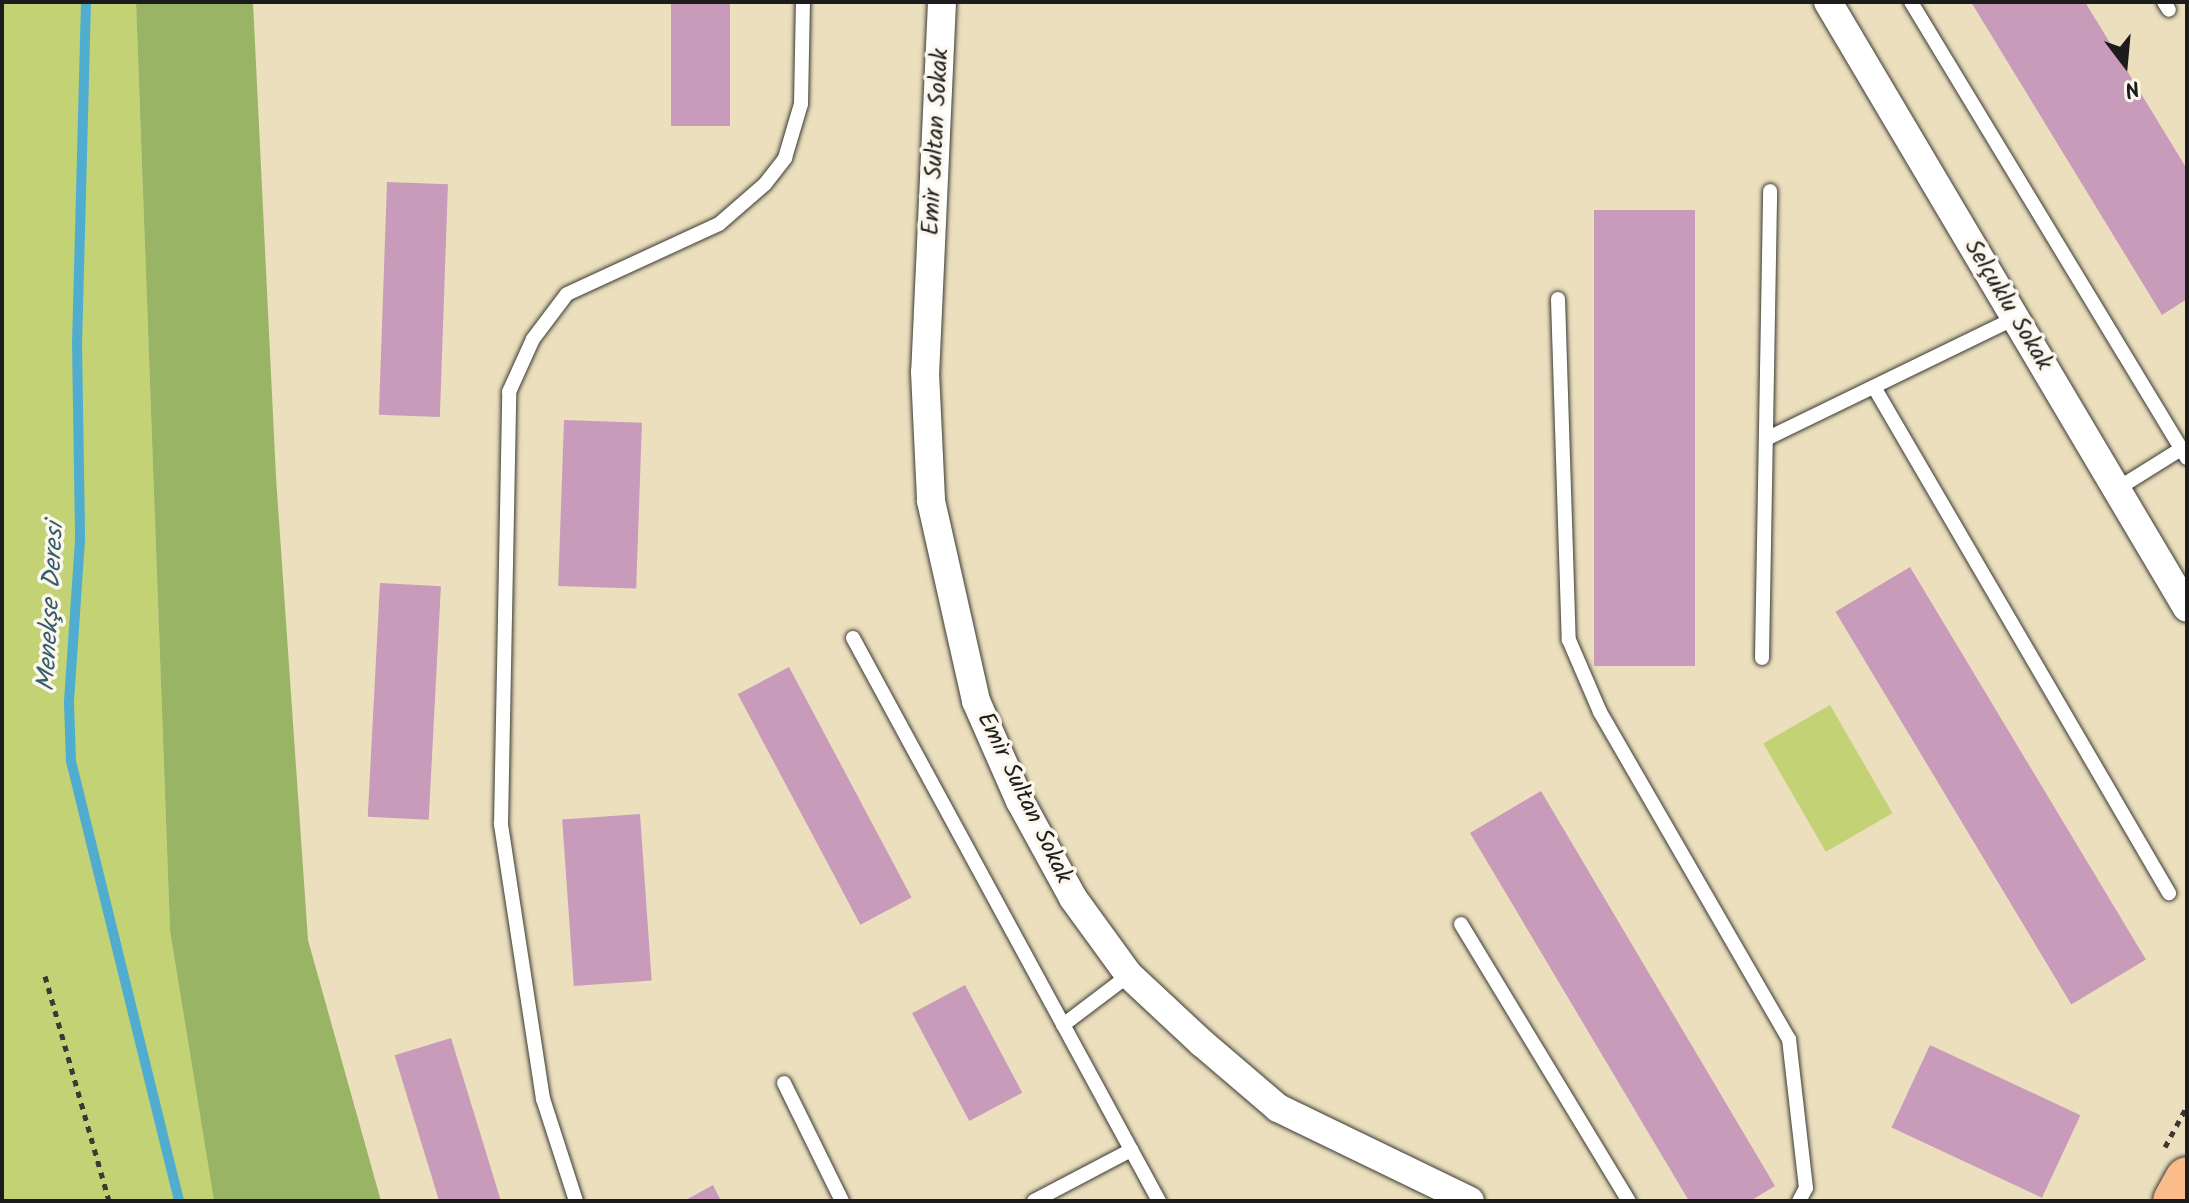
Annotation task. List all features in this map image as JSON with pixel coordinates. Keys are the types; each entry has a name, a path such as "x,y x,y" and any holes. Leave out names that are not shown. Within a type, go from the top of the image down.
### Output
{"main road":[{"path":"2175,1201 2187,1179"}],"street":[{"name":"Emir Sultan Sokak","path":"942,2 925,372 931,501 947,589 976,701 1020,801 1073,898 1129,975 1278,1108 1470,1201"},
{"name":"Selçuklu Sokak","path":"1828,2 2187,608"}],"lane":[{"path":"576,1201 543,1099 501,824 509,392 533,339 567,294 719,224 765,184 785,158 801,104 803,2"},
{"path":"1911,2 2184,453 2117,489"},
{"path":"1762,658 1770,191"},
{"path":"1558,299 1569,640 1600,712 1789,1039 1806,1188 1799,1201"},
{"path":"1766,439 2015,318"},
{"path":"1874,387 2169,893"},
{"path":"853,638 1159,1201"},
{"path":"1461,924 1629,1201"},
{"path":"1063,1025 1129,975"},
{"path":"784,1083 842,1201"},
{"path":"1034,1201 1131,1150"}],"path":[{"path":"45,976 109,1201"}],"green space":[{"path":"2,2 136,2 170,931 214,1201 2,1201"},
{"path":"136,2 253,2 276,477 308,940 381,1201 214,1201 170,931"},
{"path":"1830,705 1892,813 1826,852 1763,744"}],"building":[{"path":"671,2 730,2 730,126 671,126"},
{"path":"1971,2 2085,2 2187,169 2187,299 2162,315"},
{"path":"387,182 448,184 440,417 379,415"},
{"path":"1594,210 1695,210 1695,666 1594,666"},
{"path":"564,420 642,423 636,589 558,586"},
{"path":"1910,567 2146,960 2071,1004 1835,612"},
{"path":"380,583 441,586 429,820 368,817"},
{"path":"789,667 912,897 860,925 738,694"},
{"path":"1541,791 1775,1186 1750,1201 1689,1201 1470,833"},
{"path":"640,814 652,981 574,986 562,819"},
{"path":"965,985 1022,1093 969,1121 912,1013"},
{"path":"451,1038 501,1201 439,1201 395,1055"},
{"path":"1930,1045 2080,1115 2042,1198 1892,1127"},
{"path":"713,1185 721,1201 684,1201"}],"waterway":[{"name":"Menekşe Deresi","path":"86,2 77,342 80,540 69,703 71,761 179,1201"}]}
